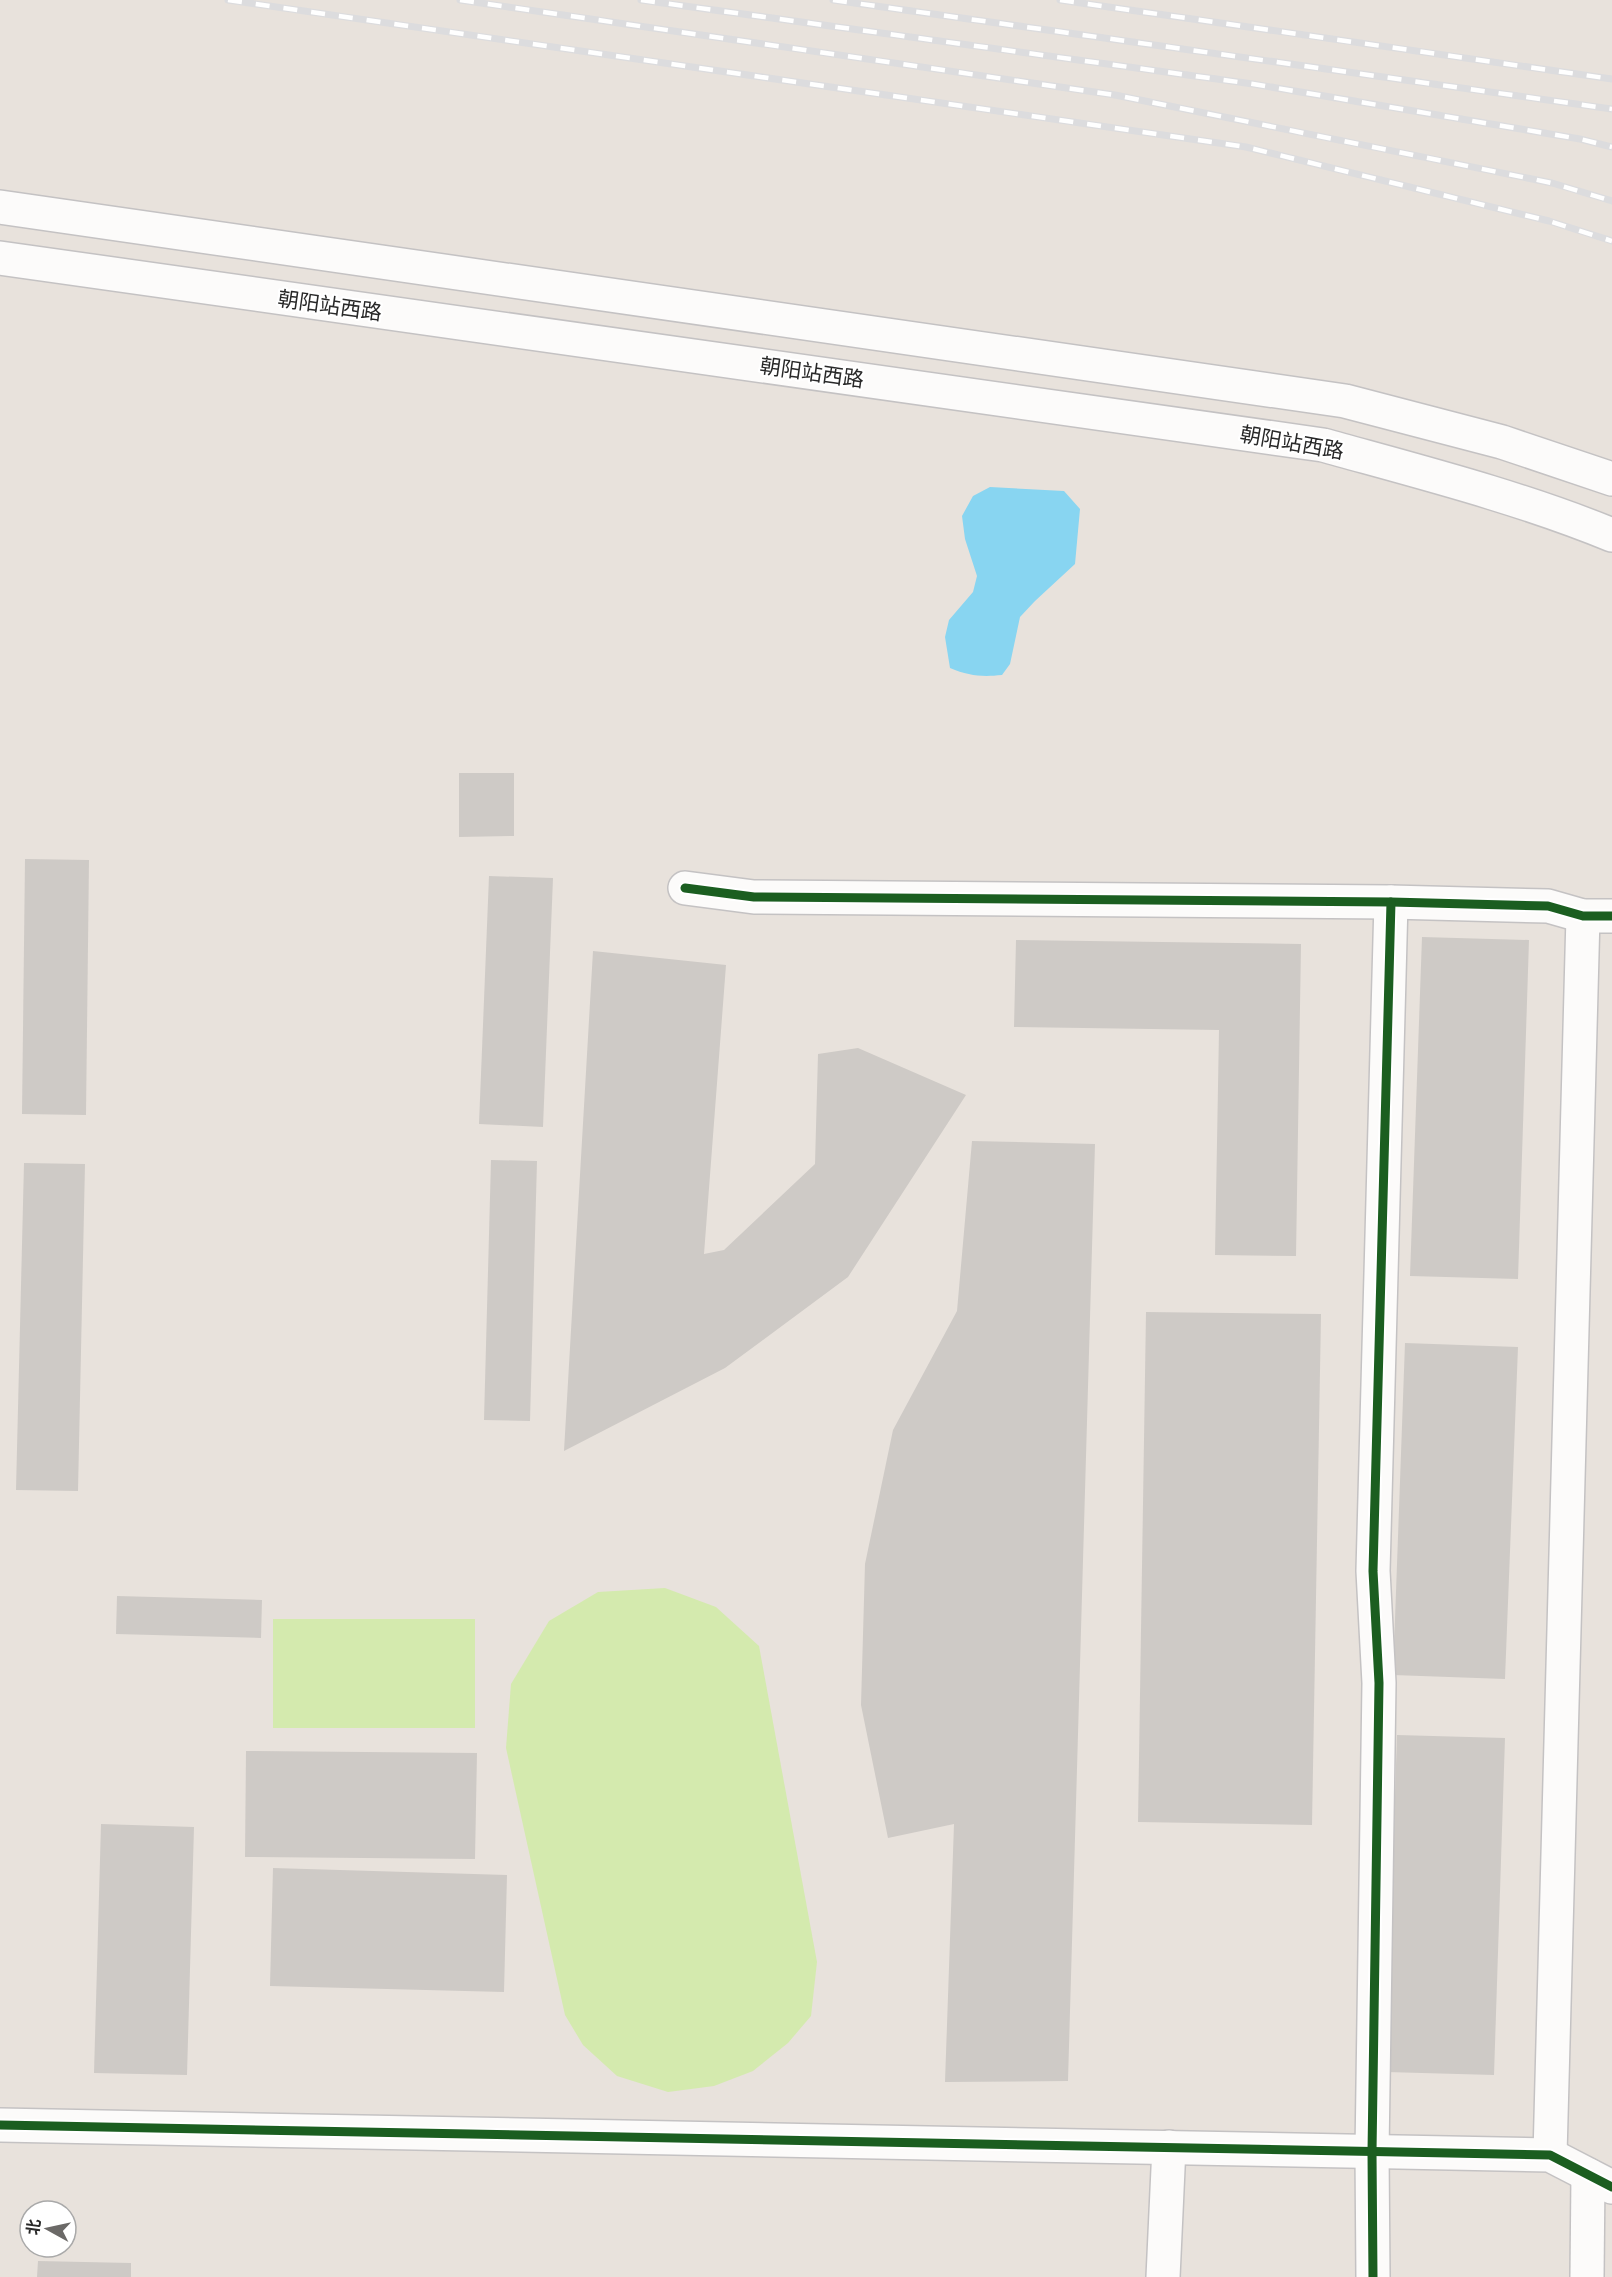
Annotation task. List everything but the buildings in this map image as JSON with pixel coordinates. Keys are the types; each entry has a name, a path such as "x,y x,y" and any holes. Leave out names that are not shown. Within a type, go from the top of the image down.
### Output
{"street":[{"path":"0,207 1345,401 1502,442 1612,479"},
{"name":"朝阳站西路","path":"0,258 1323,445 1475,487 1612,534"},
{"path":"685,888 754,897 1391,902 1548,906 1598,916 1550,2155"},
{"path":"1373,2277 1372,2152 1378,1683 1373,1572 1391,902"},
{"path":"0,2125 1550,2155 1600,2181 1587,2277"},
{"path":"1163,2277 1169,2147"}],"green space":[{"path":"665,1588 716,1607 759,1646 817,1962 811,2016 788,2043 753,2071 714,2086 668,2092 617,2076 583,2045 565,2015 506,1748 511,1684 549,1621 598,1592"},
{"path":"273,1619 475,1619 475,1728 273,1728"}],"water":[{"path":"990,487 1064,491 1080,509 1075,564 1020,617 1010,664 1002,675 982,676 950,668 945,637 949,620 973,592 977,576 965,539 962,516 973,496"}],"railway":[{"path":"228,0 1246,147 1549,221 1612,241"},
{"path":"460,0 1115,95 1552,183 1612,201"},
{"path":"641,0 1253,84 1580,139 1612,147"},
{"path":"833,0 1612,109"},
{"path":"1060,0 1612,79"}],"cycle path":[{"path":"685,888 754,897 1391,902 1548,906 1583,916 1612,916"},
{"path":"1373,2277 1372,2152 1379,1683 1373,1571 1391,902"},
{"path":"0,2125 1550,2155 1612,2187"}]}
